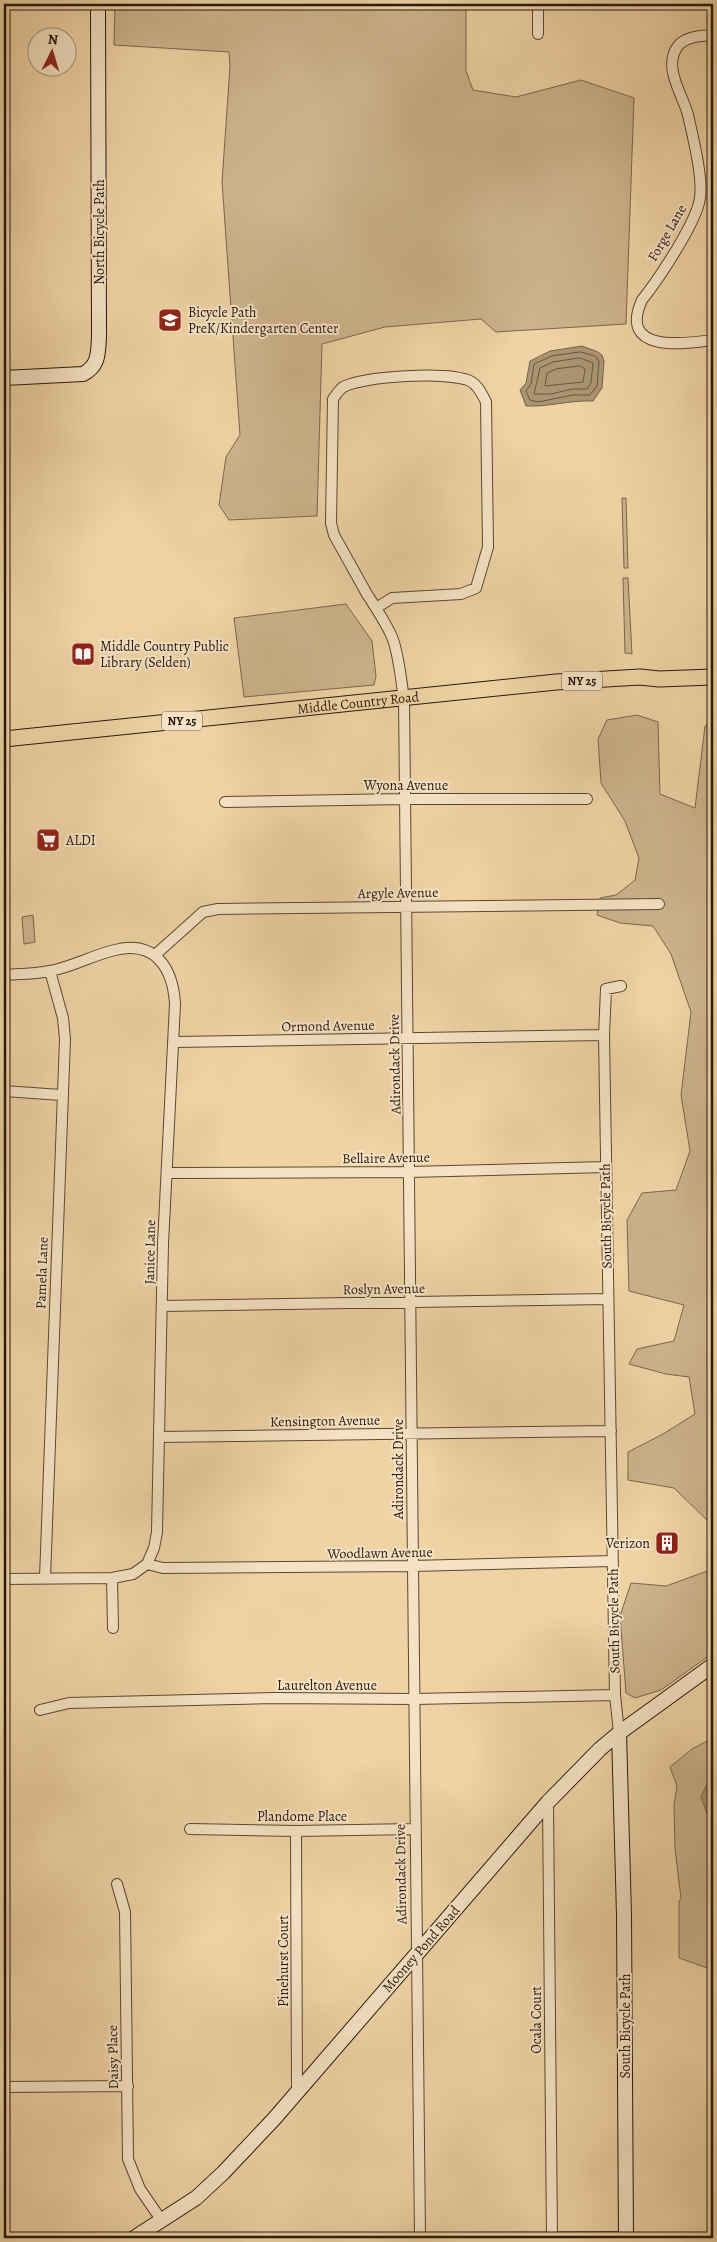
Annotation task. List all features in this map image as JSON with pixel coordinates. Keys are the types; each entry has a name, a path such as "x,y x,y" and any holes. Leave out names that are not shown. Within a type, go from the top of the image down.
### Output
{"main road":[{"name":"Middle Country Road","path":"4,739 556,682 640,677 659,679 713,677"}],"street":[{"name":"North Bicycle Path","path":"4,378 83,374 92,369 97,360 99,337 98,4"},
{"path":"538,4 538,34"},
{"name":"Forge Lane","path":"713,35 685,40 677,47 674,54 676,85 687,114 699,176 700,196 693,220 642,300 638,309 637,321 639,329 645,337 661,344 713,340"},
{"name":"Adirondack Drive","path":"376,608 392,598 461,594 476,588 488,547 486,402 481,390 470,381 438,376 380,378 356,382 342,388 333,399 331,523 334,534 393,638 404,699 409,1038 412,1566 415,1699 414,1829 420,2238"},
{"name":"Wyona Avenue","path":"225,802 587,799"},
{"name":"Argyle Avenue","path":"155,955 203,912 218,909 659,904"},
{"path":"4,975 50,971 116,949 135,948 155,955"},
{"name":"Janice Lane","path":"147,1564 154,1548 157,1532 162,1306 174,985 166,968 155,955"},
{"name":"Pamela Lane","path":"45,1578 61,1095 65,1039 63,1018 50,971"},
{"name":"South Bicycle Path","path":"621,986 606,989 604,1036 615,1695 619,1733 624,1915 626,2238"},
{"name":"Ormond Avenue","path":"173,1042 604,1036"},
{"path":"4,1092 61,1095"},
{"name":"Bellaire Avenue","path":"167,1173 410,1172 606,1167"},
{"name":"Roslyn Avenue","path":"162,1306 607,1299"},
{"name":"Kensington Avenue","path":"160,1437 611,1431"},
{"name":"Woodlawn Avenue","path":"147,1564 163,1568 412,1566 614,1561"},
{"path":"4,1579 112,1578 133,1574 147,1564"},
{"path":"112,1578 113,1628"},
{"name":"Mooney Pond Road","path":"134,2238 196,2198 223,2173 274,2119 548,1802 600,1749 619,1733 713,1665"},
{"name":"Laurelton Avenue","path":"40,1710 69,1703 273,1698 415,1699 615,1695"},
{"name":"Ocala Court","path":"548,1802 552,2237"},
{"name":"Plandome Place","path":"190,1829 296,1831 414,1829"},
{"name":"Pinehurst Court","path":"296,1831 297,2091"},
{"name":"Daisy Place","path":"117,1884 125,1912 128,2159 140,2189 162,2221"},
{"path":"4,2087 128,2086"},
{"path":"441,2238 626,2238"}],"shaded area":[{"path":"115,4 466,4 466,71 473,90 516,97 581,80 634,98 626,324 496,332 481,319 385,327 322,344 317,516 229,520 219,505 226,457 240,435 222,182 230,66 229,52 114,45"},
{"path":"622,498 626,498 628,568 624,568"},
{"path":"623,578 628,578 632,654 625,653"},
{"path":"346,604 372,641 376,676 374,685 244,697 234,618"},
{"path":"637,715 658,722 660,794 695,808 705,726 713,720 713,1526 674,1488 628,1480 628,1452 663,1434 695,1414 689,1377 666,1374 629,1364 637,1349 674,1341 684,1305 629,1291 627,1220 642,1193 676,1190 690,1151 681,1095 691,1012 671,954 653,926 620,923 597,915 600,898 616,895 635,880 639,858 625,821 601,783 598,739 607,720"},
{"path":"33,915 35,942 24,944 22,917"},
{"path":"713,1569 713,1653 661,1690 635,1698 626,1693 620,1616 631,1583 666,1586"},
{"path":"713,1738 713,1970 679,1958 679,1901 681,1898 675,1849 674,1805 677,1786 670,1767 692,1749"}],"water":[{"path":"582,346 598,352 602,355 604,361 602,388 593,401 526,406 520,390 526,383 530,361 550,351"},
{"path":"713,1775 713,1812 707,1814 701,1797"}],"place":[{"name":"Bicycle Path PreK/Kindergarten Center","path":"170,320"},
{"name":"Middle Country Public Library (Selden)","path":"83,654"},
{"name":"ALDI","path":"48,840"},
{"name":"Verizon","path":"667,1543"}]}
